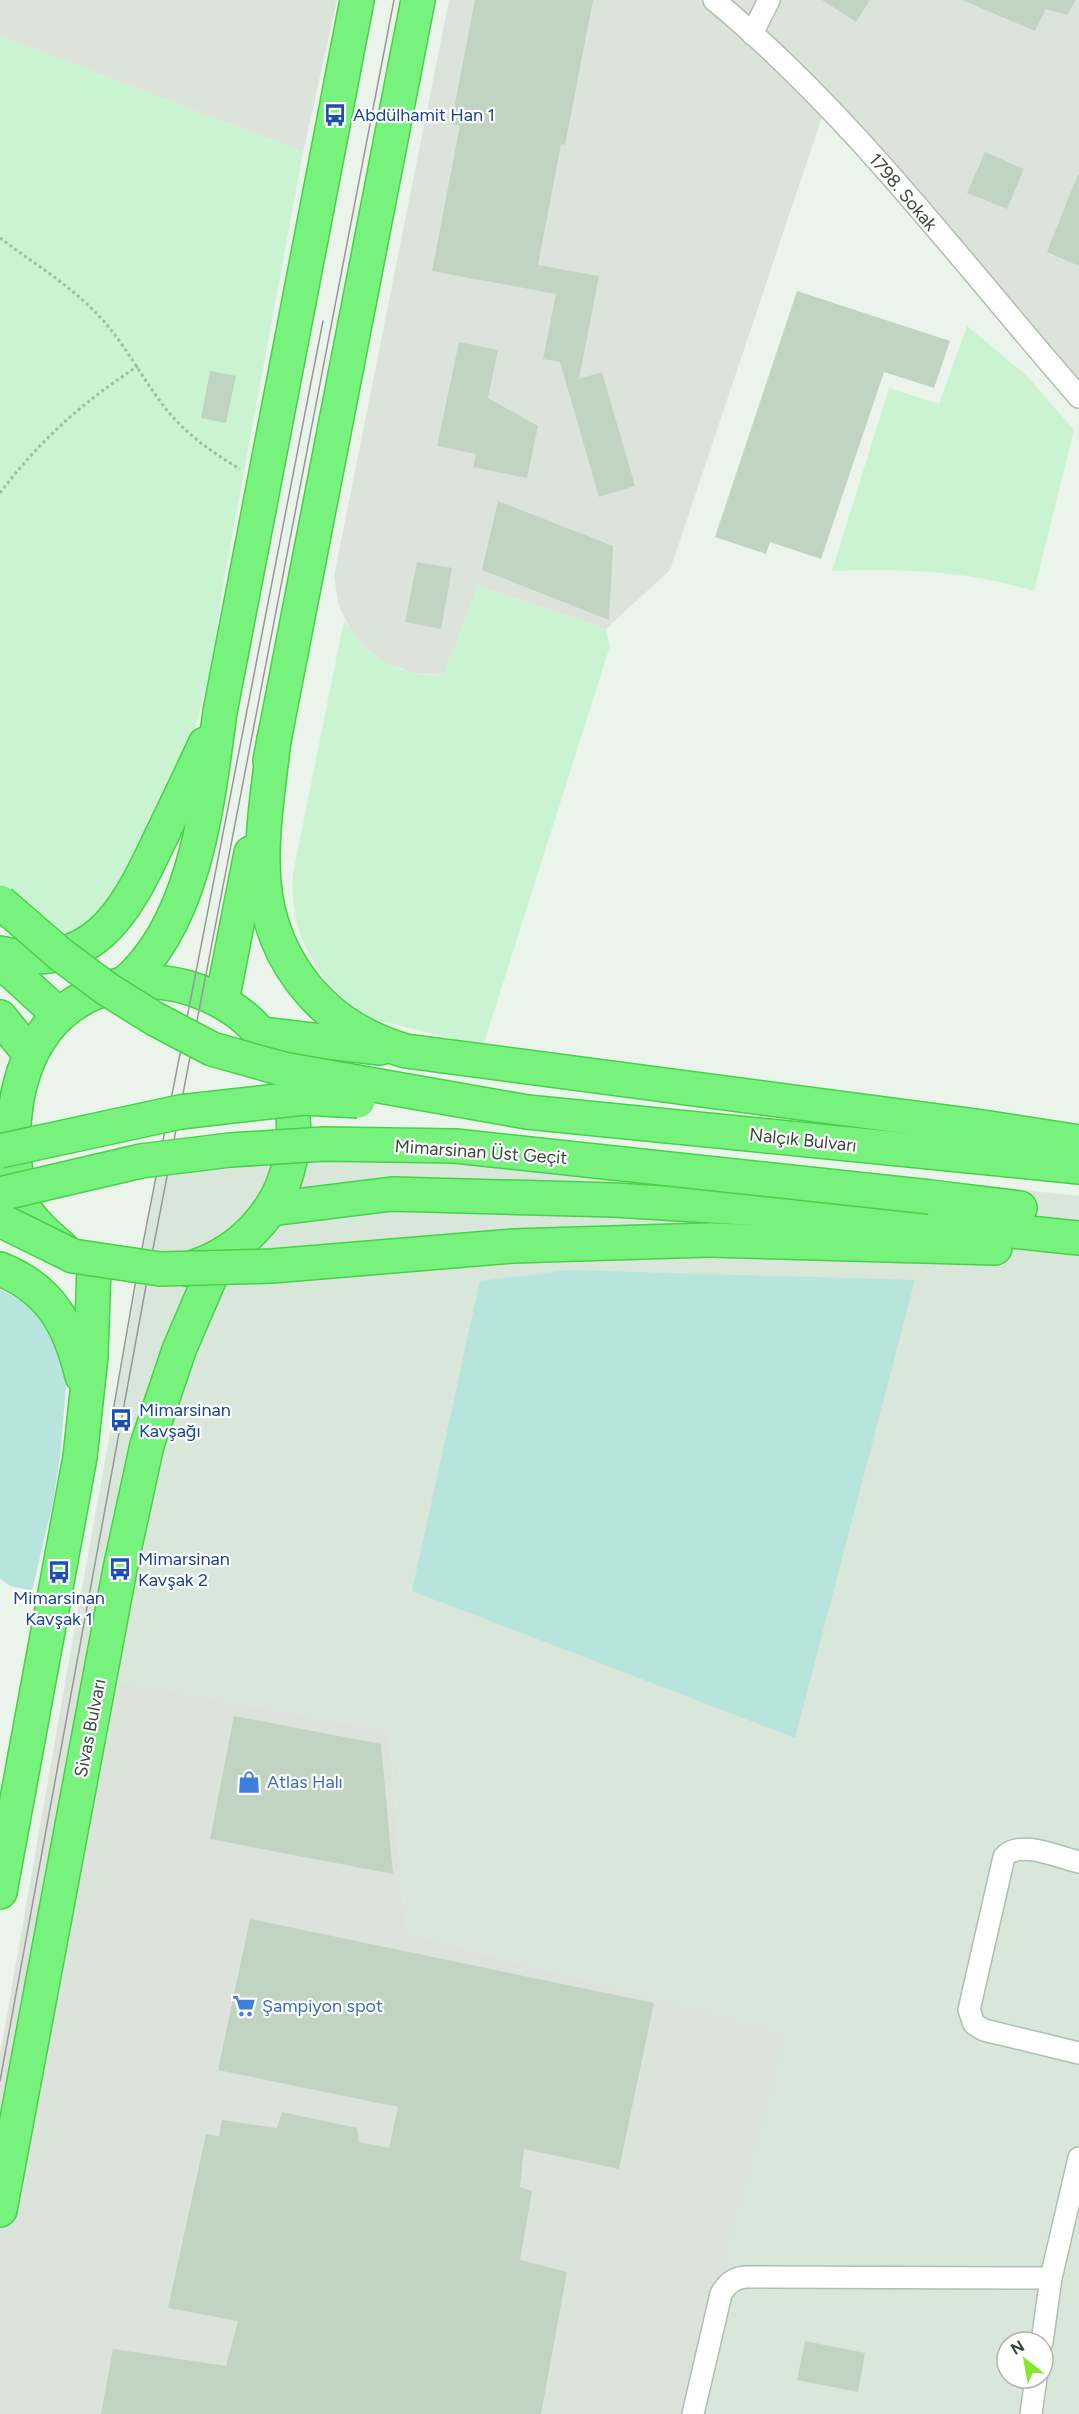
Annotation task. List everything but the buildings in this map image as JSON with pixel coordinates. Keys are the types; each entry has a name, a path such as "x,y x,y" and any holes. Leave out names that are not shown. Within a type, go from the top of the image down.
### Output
{"highway":[{"path":"124,984 150,958 178,910 204,812 220,712 357,0"},
{"path":"222,1001 418,0"},
{"path":"0,953 31,957 62,954 87,945 114,922 136,889 220,712"},
{"path":"274,739 263,861 268,912 280,947 302,982 334,1014 373,1039 406,1051"},
{"path":"0,902 60,954 107,989 154,1019 212,1049 283,1069 527,1112"},
{"path":"0,961 57,1013"},
{"path":"0,1242 24,1239 80,1258 124,1274 155,1275 197,1266 219,1257 238,1244 256,1228 270,1209 287,1175 295,1138 292,1101 281,1065 261,1034 243,1016 222,1001 199,991 175,984 150,982 124,984 100,990 57,1013 25,1048 4,1086 1,1115 2,1147 9,1177 22,1206 35,1222 80,1258 93,1311 87,1407 80,1457 0,1892"},
{"path":"0,1017 25,1048"},
{"path":"261,1034 976,1126 1079,1142"},
{"path":"0,1151 180,1112 304,1098 527,1112"},
{"name":"Nalçık Bulvarı","path":"527,1112 1079,1167"},
{"name":"Mimarsinan Üst Geçit","path":"0,1194 141,1161 230,1150 324,1144 455,1146 930,1197 1079,1216"},
{"path":"270,1209 392,1194 604,1200 856,1215 1079,1238"},
{"path":"0,1220 73,1256 160,1269 272,1266 513,1246 709,1240 1079,1251"},
{"name":"Sivas Bulvarı","path":"0,2210 120,1569 147,1445 179,1350 219,1257"},
{"path":"0,1269 12,1274 44,1297 64,1322 78,1356 87,1407"}],"street":[{"name":"1798. Sokak","path":"714,0 808,86 857,138 1079,397"},
{"path":"752,34 769,0"},
{"path":"1079,1862 1024,1848 1012,1849 1004,1857 969,2010 974,2024 984,2030 1079,2053"},
{"path":"1043,2330 1051,2278 1079,2158"},
{"path":"693,2414 721,2294 724,2288 735,2279 747,2277 1051,2278"},
{"path":"1031,2414 1034,2390"}],"path":[{"path":"0,238 82,299 112,331 165,407 200,442 220,457 264,480"},
{"path":"0,492 38,446 62,422 86,402 138,366"}],"shaded area":[{"path":"0,0 337,0 303,152 0,36"},
{"path":"449,0 1079,0 1079,379 823,114 670,570 606,629 478,586 444,675 414,673 385,663 362,645 352,633 339,606 334,576"},
{"path":"342,1127 438,1129 486,1132 1079,1196 1079,2414 682,2414 785,2034 406,1932 389,1730 67,1672 162,1144 234,1134"},
{"path":"569,1270 915,1280 795,1738 412,1591 480,1281"},
{"path":"0,1290 27,1303 46,1320 67,1375 60,1457 53,1502 32,1591 11,1586 0,1579"},
{"path":"67,1672 389,1730 406,1932 786,2034 682,2414 0,2414 0,2054"}],"sand":[{"path":"0,36 303,152 223,585 212,662 193,737 118,902 63,940 0,884"},
{"path":"967,326 1027,376 1074,430 1034,591 984,579 935,572 832,571 889,388 939,404"},
{"path":"478,586 606,629 610,646 483,1046 369,1018 351,1005 335,990 310,956 296,918 293,896 293,874 344,620 363,645 386,662 413,673 444,675"}],"tram line":[{"path":"0,2081 148,1275 394,0"},
{"path":"111,1423 137,1274 323,321"}],"place":[{"name":"Abdülhamit Han 1","path":"335,115"},
{"name":"Mimarsinan Kavşağı","path":"121,1420"},
{"name":"Mimarsinan Kavşak 2","path":"120,1569"},
{"name":"Mimarsinan Kavşak 1","path":"59,1572"},
{"name":"Atlas Halı","path":"249,1782"},
{"name":"Şampiyon spot","path":"244,2006"}]}
